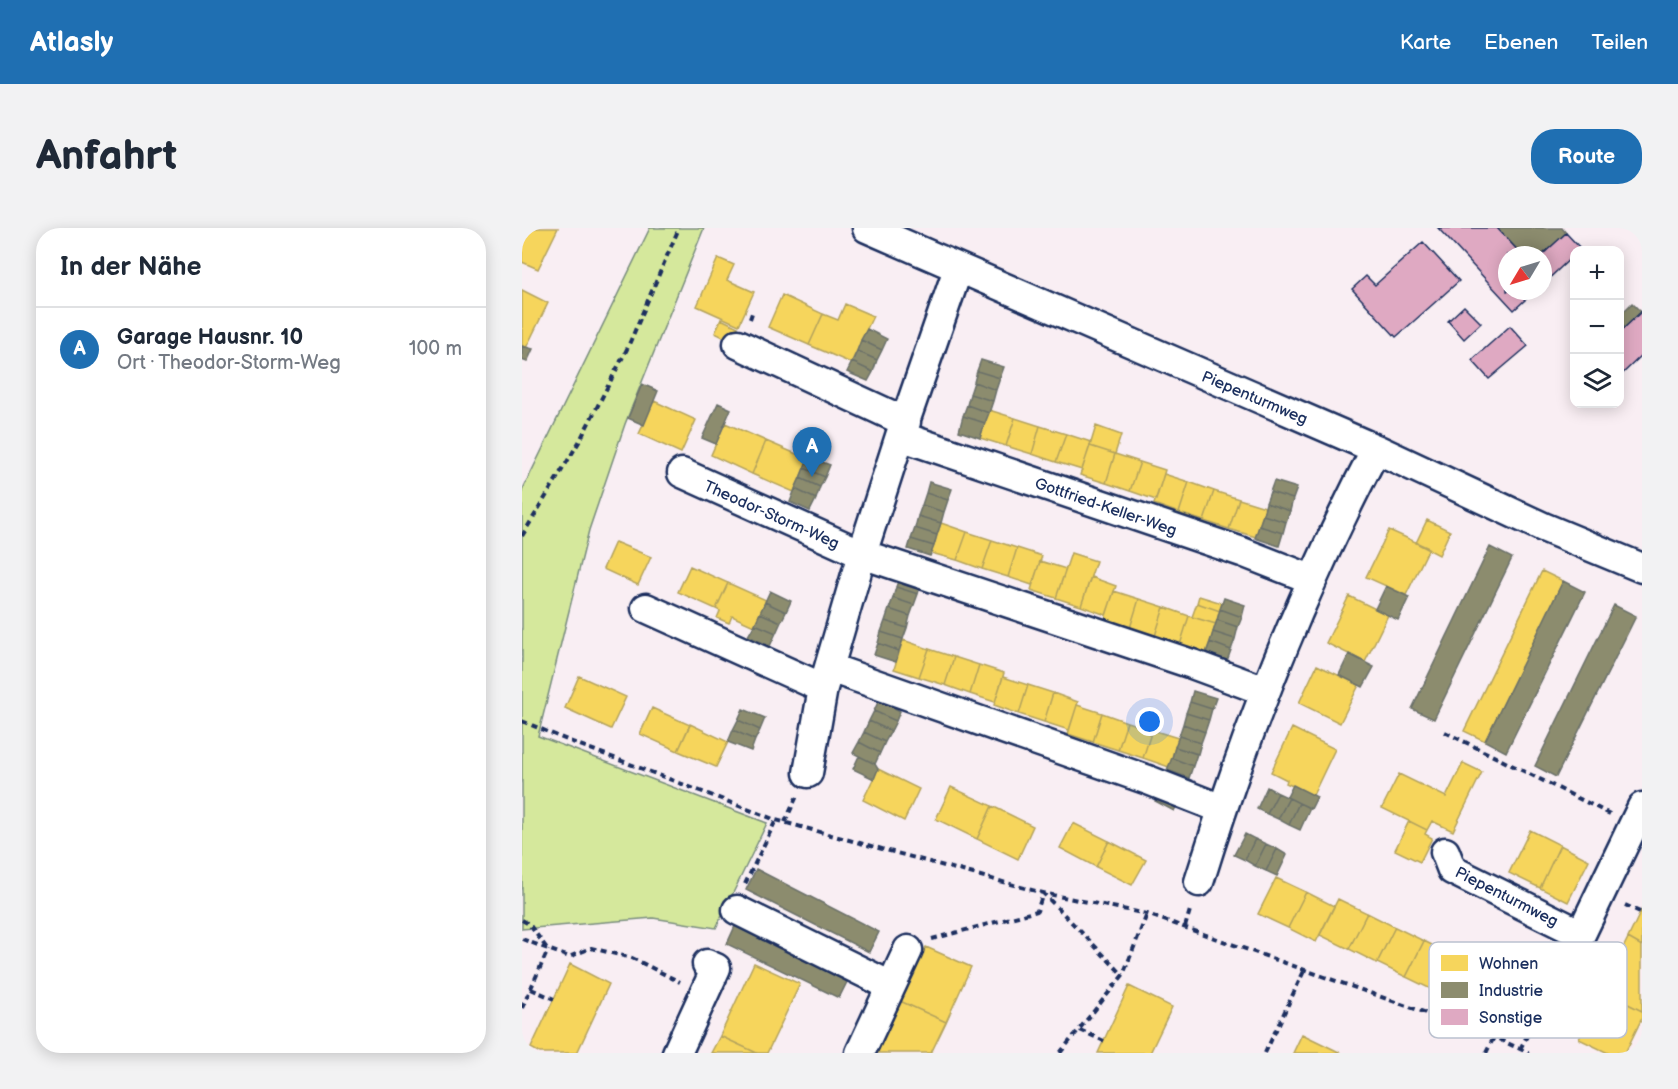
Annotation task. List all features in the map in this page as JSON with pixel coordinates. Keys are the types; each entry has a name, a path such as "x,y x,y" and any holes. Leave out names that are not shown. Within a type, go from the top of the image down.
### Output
{"street":[{"name":"Piepenturmweg","path":"867,228 1376,449 1543,527 1642,568"},
{"name":"Theodor-Storm-Weg","path":"808,772 826,678 862,554 958,269"},
{"path":"738,344 903,429"},
{"name":"Gottfried-Keller-Weg","path":"903,429 1311,579"},
{"path":"1199,882 1222,809 1265,692 1311,579 1376,449"},
{"name":"Theodor-Storm-Weg","path":"682,473 862,554"},
{"path":"862,554 1192,664 1265,692"},
{"path":"646,608 826,678 1148,780 1222,809"},
{"path":"1581,934 1637,816"},
{"name":"Piepenturmweg","path":"1445,852 1452,870 1581,934"},
{"path":"736,910 891,986"},
{"path":"860,1053 908,950"},
{"path":"677,1053 716,968 708,964"}],"path":[{"path":"522,536 579,442 621,360 679,228"},
{"path":"522,721 567,741 776,819 1043,893 1147,914 1429,1014"},
{"path":"1446,732 1637,816"},
{"path":"908,950 928,940 1037,910 1043,893"},
{"path":"1043,893 1123,975"},
{"path":"1060,1053 1123,975 1147,914"},
{"path":"522,920 529,924 548,950"},
{"path":"1577,942 1581,934"},
{"path":"522,939 569,957 591,948 632,958 704,994"},
{"path":"522,1008 548,950"},
{"path":"1265,1053 1305,969"},
{"path":"531,989 554,999"},
{"path":"1080,1030 1104,1041"},
{"path":"1486,1053 1494,1038"},
{"path":"1496,1038 1529,1053"},
{"path":"1520,1049 1526,1038"}],"green space":[{"path":"650,228 704,228 625,424 589,530 538,736 767,823 716,928 653,918 522,929 522,491"}],"building: Wohnen":[{"path":"522,228 558,228 538,269 522,262"},
{"path":"718,258 734,265 727,280 754,292 739,325 697,306"},
{"path":"522,290 548,303 526,348 522,346"},
{"path":"782,295 823,314 809,345 768,327"},
{"path":"845,304 873,316 851,363 809,345 823,314 838,320"},
{"path":"721,319 738,327 731,341 715,333"},
{"path":"654,401 696,420 681,453 639,434"},
{"path":"989,410 1015,418 1006,446 980,438"},
{"path":"1015,418 1040,426 1032,454 1006,446"},
{"path":"725,423 766,441 752,474 711,455"},
{"path":"1040,426 1066,434 1056,462 1032,454"},
{"path":"1096,426 1121,435 1115,454 1090,446"},
{"path":"1066,434 1091,442 1082,470 1056,462"},
{"path":"766,441 808,459 794,492 752,474"},
{"path":"1090,446 1115,454 1106,483 1080,475"},
{"path":"1115,454 1140,462 1130,491 1106,483"},
{"path":"1140,462 1165,470 1156,500 1130,491"},
{"path":"1164,474 1189,482 1179,513 1154,504"},
{"path":"1189,482 1214,491 1204,521 1179,513"},
{"path":"1214,491 1239,499 1229,529 1204,521"},
{"path":"1239,499 1265,507 1256,537 1229,529"},
{"path":"1427,520 1450,531 1439,555 1416,543"},
{"path":"941,523 967,532 957,560 931,553"},
{"path":"1389,530 1429,548 1406,595 1366,577"},
{"path":"967,532 992,540 982,569 957,560"},
{"path":"992,540 1017,548 1008,577 982,569"},
{"path":"615,542 651,557 638,585 603,569"},
{"path":"1017,548 1042,556 1032,585 1008,577"},
{"path":"1071,553 1096,561 1081,606 1056,598"},
{"path":"1040,561 1066,569 1056,598 1031,590"},
{"path":"690,566 728,583 716,609 678,592"},
{"path":"1542,571 1563,581 1485,741 1464,731"},
{"path":"1091,577 1116,586 1106,615 1081,606"},
{"path":"728,583 766,600 754,626 732,616 729,623 717,618 720,611 716,609"},
{"path":"1114,591 1139,599 1130,628 1105,619"},
{"path":"1199,596 1222,603 1220,611 1197,603"},
{"path":"1349,596 1388,615 1365,662 1326,643"},
{"path":"1139,599 1164,607 1155,636 1130,628"},
{"path":"1197,603 1220,611 1216,624 1192,617"},
{"path":"1164,607 1189,616 1180,645 1155,636"},
{"path":"1189,616 1216,624 1206,653 1180,645"},
{"path":"903,640 929,649 919,677 894,669"},
{"path":"929,649 954,657 945,685 919,677"},
{"path":"954,657 979,665 970,694 945,685"},
{"path":"979,665 1004,673 995,702 970,694"},
{"path":"1317,665 1359,685 1340,723 1299,703"},
{"path":"579,676 626,697 611,729 565,708"},
{"path":"1003,677 1028,685 1019,714 994,705"},
{"path":"1028,685 1053,693 1044,722 1019,714"},
{"path":"1053,693 1078,702 1069,730 1044,722"},
{"path":"1077,705 1102,713 1093,742 1068,734"},
{"path":"652,708 690,725 678,751 640,734"},
{"path":"1102,713 1127,722 1118,750 1093,742"},
{"path":"1127,722 1152,730 1143,758 1118,750"},
{"path":"690,724 728,742 716,767 678,751"},
{"path":"1292,728 1335,749 1313,795 1286,783 1287,780 1271,772"},
{"path":"1152,730 1178,738 1169,767 1143,758"},
{"path":"1463,763 1482,772 1453,831 1432,821 1427,830 1382,808 1399,774 1446,797"},
{"path":"878,769 919,789 904,821 863,800"},
{"path":"951,787 992,806 977,839 936,819"},
{"path":"992,806 1033,826 1018,859 977,839"},
{"path":"1409,821 1427,830 1425,834 1432,838 1420,862 1395,850"},
{"path":"1073,823 1109,841 1096,867 1060,848"},
{"path":"1530,830 1560,845 1540,888 1509,873"},
{"path":"1109,841 1146,860 1132,885 1096,867"},
{"path":"1560,845 1589,860 1568,902 1540,888"},
{"path":"1276,878 1306,892 1288,928 1258,914"},
{"path":"1306,892 1334,906 1316,942 1288,928"},
{"path":"1338,899 1367,913 1349,949 1320,935"},
{"path":"1642,909 1642,946 1628,938"},
{"path":"1367,913 1395,927 1377,963 1349,949"},
{"path":"1395,927 1424,941 1406,977 1377,963"},
{"path":"1628,938 1642,946 1642,1011 1627,1004 1626,942"},
{"path":"1424,941 1429,944 1429,988 1406,977"},
{"path":"926,947 971,967 946,1022 900,1001"},
{"path":"754,963 800,984 767,1053 757,1053 720,1036"},
{"path":"570,964 609,984 577,1053 540,1053 531,1048"},
{"path":"1129,986 1172,1007 1150,1053 1098,1053"},
{"path":"900,1001 946,1022 931,1053 876,1053"},
{"path":"1627,1004 1642,1011 1642,1018 1625,1053 1608,1053 1579,1039 1627,1038"},
{"path":"1302,1034 1341,1053 1293,1053"},
{"path":"720,1036 757,1053 711,1053"}],"building: Industrie":[{"path":"1497,228 1562,228 1566,233 1552,246 1514,246"},
{"path":"1632,303 1641,312 1624,328 1624,311"},
{"path":"867,329 887,339 882,350 861,340"},
{"path":"861,340 882,350 877,360 857,351"},
{"path":"522,346 533,349 527,362 522,360"},
{"path":"857,351 877,360 873,372 852,362"},
{"path":"981,360 1004,367 1000,378 977,371"},
{"path":"852,362 873,372 868,381 847,372"},
{"path":"977,371 1000,378 996,390 974,382"},
{"path":"974,382 996,390 993,401 970,394"},
{"path":"642,384 658,391 644,425 628,418"},
{"path":"970,394 993,401 989,413 967,405"},
{"path":"718,403 731,409 716,444 702,438"},
{"path":"967,405 989,413 985,423 963,416"},
{"path":"963,416 985,423 980,438 959,431"},
{"path":"809,457 830,465 825,477 804,468"},
{"path":"804,468 825,477 820,487 800,478"},
{"path":"800,478 820,487 816,499 795,489"},
{"path":"1274,481 1297,488 1293,499 1270,492"},
{"path":"929,482 952,489 948,500 926,493"},
{"path":"795,489 816,499 810,511 790,502"},
{"path":"1270,492 1293,499 1290,511 1266,503"},
{"path":"926,493 948,500 944,512 922,505"},
{"path":"1266,503 1290,511 1286,522 1263,515"},
{"path":"922,505 944,512 941,523 918,516"},
{"path":"1263,515 1286,522 1283,533 1259,526"},
{"path":"918,516 941,523 937,535 915,528"},
{"path":"1259,526 1283,533 1279,546 1255,538"},
{"path":"915,528 937,535 934,546 911,539"},
{"path":"911,539 934,546 930,556 908,549"},
{"path":"1490,547 1512,558 1434,719 1412,709"},
{"path":"900,575 921,583 918,594 896,587"},
{"path":"1563,581 1585,592 1506,752 1485,741"},
{"path":"1386,586 1409,597 1398,620 1375,609"},
{"path":"896,587 918,594 914,605 893,598"},
{"path":"770,591 791,601 786,612 765,602"},
{"path":"893,598 914,605 910,616 889,609"},
{"path":"1224,598 1245,605 1242,617 1220,609"},
{"path":"765,602 786,612 781,622 760,613"},
{"path":"1614,605 1636,616 1556,777 1535,766"},
{"path":"889,609 910,616 907,628 885,621"},
{"path":"1220,609 1242,617 1238,627 1217,620"},
{"path":"760,613 781,622 776,633 755,624"},
{"path":"1217,620 1238,627 1235,639 1213,632"},
{"path":"885,621 907,628 903,639 881,632"},
{"path":"755,624 776,633 770,646 748,636"},
{"path":"881,632 903,639 899,651 878,643"},
{"path":"1213,632 1235,639 1231,650 1210,642"},
{"path":"1210,642 1231,650 1227,661 1206,653"},
{"path":"878,643 899,651 896,662 874,655"},
{"path":"1349,654 1374,667 1363,687 1339,675"},
{"path":"1193,691 1216,698 1212,709 1190,702"},
{"path":"879,700 900,711 896,721 874,711"},
{"path":"1190,702 1212,709 1209,720 1186,713"},
{"path":"743,709 765,718 760,730 738,720"},
{"path":"874,711 896,721 891,731 869,721"},
{"path":"1186,713 1209,720 1205,732 1183,724"},
{"path":"738,720 760,730 755,740 733,730"},
{"path":"869,721 891,731 885,742 864,732"},
{"path":"1183,724 1205,732 1201,743 1179,736"},
{"path":"733,730 755,740 751,751 728,742"},
{"path":"864,732 885,742 880,753 859,742"},
{"path":"1179,736 1201,743 1198,754 1175,747"},
{"path":"859,742 880,753 875,764 853,753"},
{"path":"1175,747 1197,754 1193,766 1172,758"},
{"path":"859,756 875,764 878,769 874,779 853,769"},
{"path":"1172,758 1193,766 1189,778 1167,770"},
{"path":"1293,785 1317,797 1311,809 1287,797"},
{"path":"1267,787 1278,793 1267,814 1257,809"},
{"path":"1160,792 1179,801 1174,811 1155,801"},
{"path":"1278,793 1289,798 1278,819 1267,814"},
{"path":"1289,798 1299,803 1289,825 1278,819"},
{"path":"1299,803 1310,808 1300,830 1289,825"},
{"path":"1245,834 1255,839 1245,860 1234,855"},
{"path":"1255,839 1266,844 1255,866 1245,860"},
{"path":"1266,844 1277,849 1266,871 1255,866"},
{"path":"1277,849 1287,855 1277,876 1266,871"},
{"path":"756,869 879,932 869,952 746,890"},
{"path":"736,924 849,978 839,998 727,944"}],"building: Sonstige":[{"path":"1438,228 1497,228 1514,246 1498,246 1498,293"},
{"path":"1566,233 1578,246 1570,246 1570,259 1552,276 1552,246"},
{"path":"1423,242 1459,281 1396,337 1352,289 1366,276 1375,285"},
{"path":"1505,300 1525,300 1514,310"},
{"path":"1464,306 1481,323 1464,339 1448,321"},
{"path":"1642,311 1642,355 1624,372 1624,354 1624,328"},
{"path":"1510,326 1528,346 1489,379 1472,360"}],"place":[{"name":"Garage Hausnr. 10","path":"812,477"}]}
